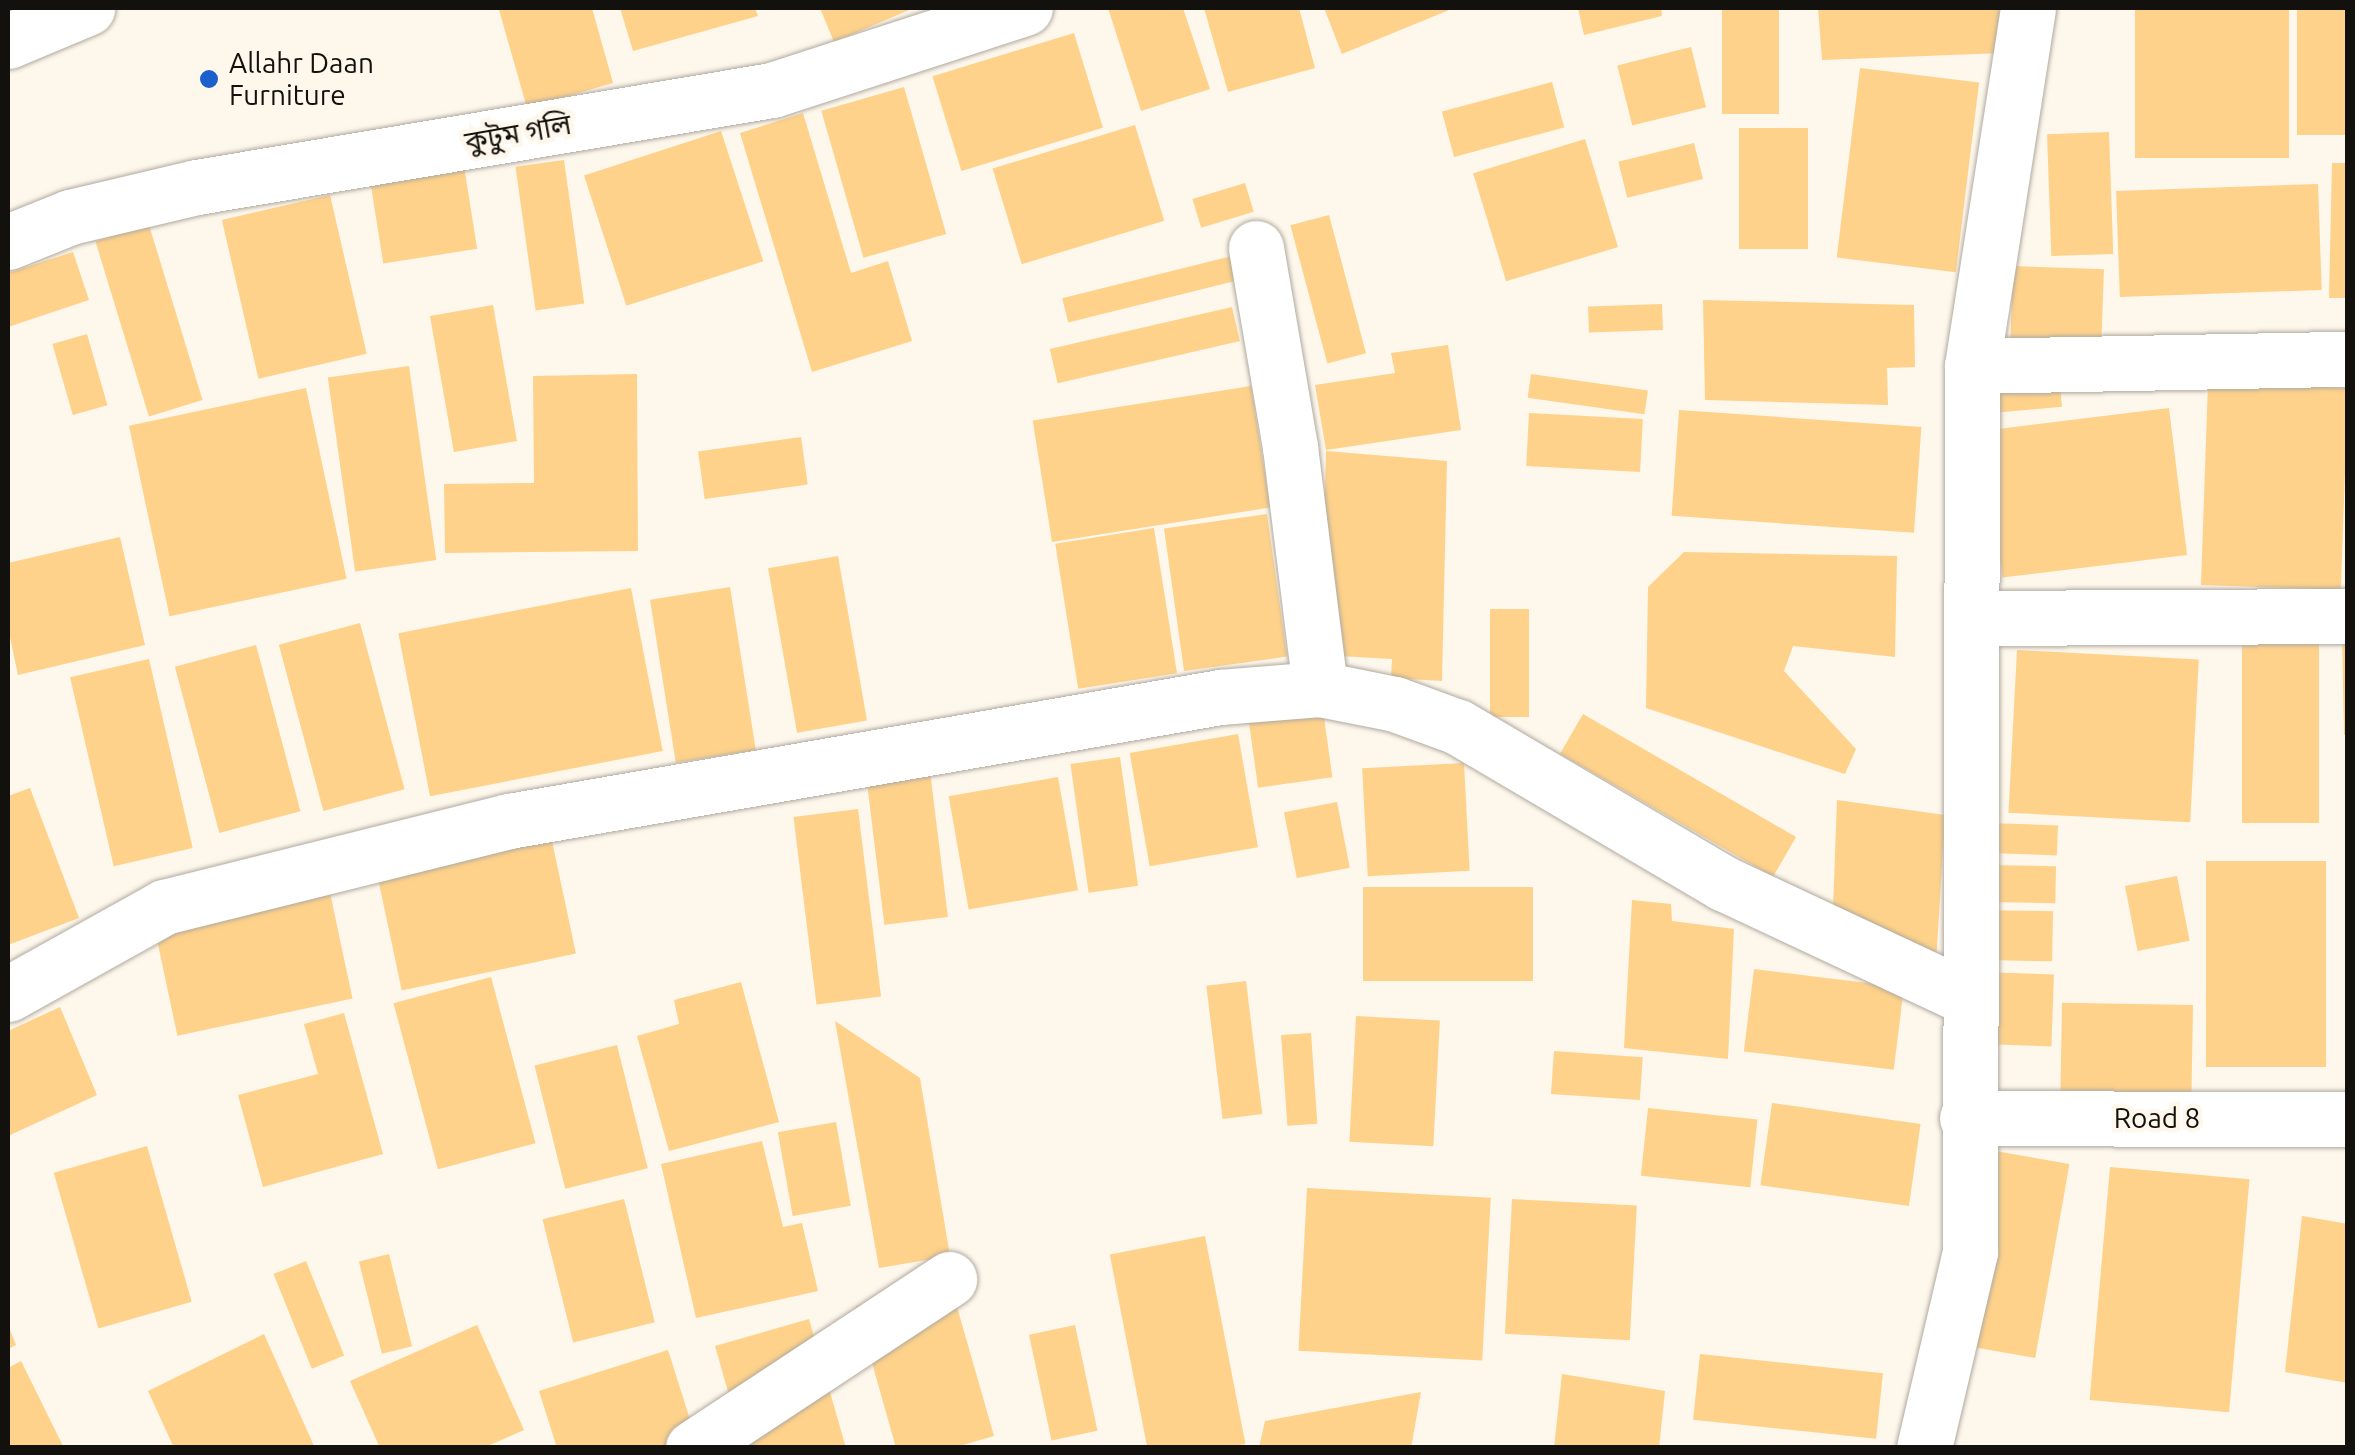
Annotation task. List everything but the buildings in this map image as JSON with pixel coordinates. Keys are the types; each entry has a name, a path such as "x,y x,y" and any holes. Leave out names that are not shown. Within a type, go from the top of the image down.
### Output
{"street":[{"path":"8,42 87,8"},
{"name":"কুটুম গলি","path":"8,242 70,216 197,187 772,90 1025,8"},
{"path":"1924,1448 1970,1252 1966,997 1972,366 2028,8"},
{"path":"1256,248 1290,448 1320,689"},
{"path":"1972,366 2348,359"},
{"path":"1972,618 2348,616"},
{"path":"8,994 164,907 510,821 1220,696 1320,689 1395,704 1458,728 1723,883 1966,997"},
{"name":"Road 8","path":"1968,1118 2348,1119"},
{"path":"692,1448 949,1280"}],"place":[{"name":"Allahr Daan Furniture","path":"209,79"}]}
